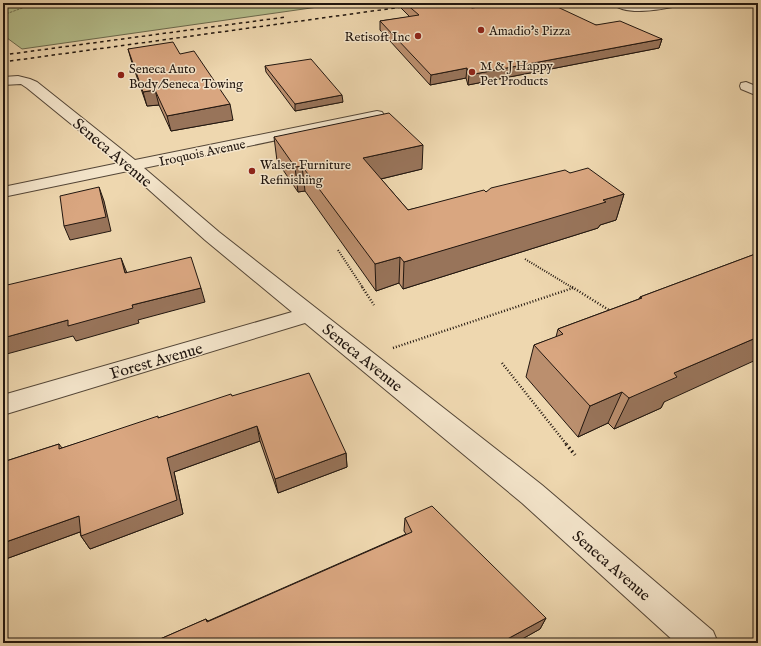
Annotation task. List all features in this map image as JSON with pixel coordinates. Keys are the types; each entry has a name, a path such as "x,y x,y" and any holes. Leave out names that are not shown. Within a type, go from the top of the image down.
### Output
{"street":[{"path":"617,3 647,8 678,3"},
{"name":"Seneca Avenue","path":"3,81 19,80 28,82 132,166 212,236 532,494 701,643"},
{"path":"746,86 758,92"},
{"name":"Iroquois Avenue","path":"3,192 377,115"},
{"name":"Forest Avenue","path":"3,405 310,314"}],"path":[{"path":"3,15 36,3"},
{"path":"338,250 374,305"},
{"path":"525,259 616,314"},
{"path":"364,358 572,288"},
{"path":"502,363 575,455"}],"green space":[{"path":"3,3 323,3 325,6 22,49 3,35"}],"building":[{"path":"405,3 464,3 472,8 507,3 549,3 596,25 620,21 662,39 469,75 467,68 431,75 380,21 419,15"},
{"path":"173,42 180,54 194,51 230,104 167,116 155,90 143,92 128,49"},
{"path":"311,59 342,95 295,104 265,66"},
{"path":"389,113 423,145 363,158 408,210 484,190 486,192 491,188 565,170 570,173 588,168 624,194 603,200 606,202 404,262 400,257 375,264 302,166 295,167 274,137"},
{"path":"99,187 106,217 64,226 60,196"},
{"path":"758,253 758,337 674,373 677,377 629,398 622,392 590,406 534,345 563,334 558,329"},
{"path":"191,257 201,288 132,305 133,308 68,326 68,320 3,338 3,286 121,258 125,273"},
{"path":"309,373 346,453 275,479 257,426 167,458 177,500 81,536 79,516 3,543 3,462 59,444 59,449 158,416 158,418 231,394 232,396"},
{"path":"432,506 546,618 500,643 151,643 206,619 207,622 412,532 405,518"}],"railway":[{"path":"3,62 431,3"},
{"path":"3,55 286,17"}],"place":[{"name":"Amadio's Pizza","path":"481,30"},
{"name":"Retisoft Inc","path":"418,36"},
{"name":"M & J Happy Pet Products","path":"472,72"},
{"name":"Seneca Auto Body/Seneca Towing","path":"121,75"},
{"name":"Walser Furniture Refinishing","path":"252,171"}]}
